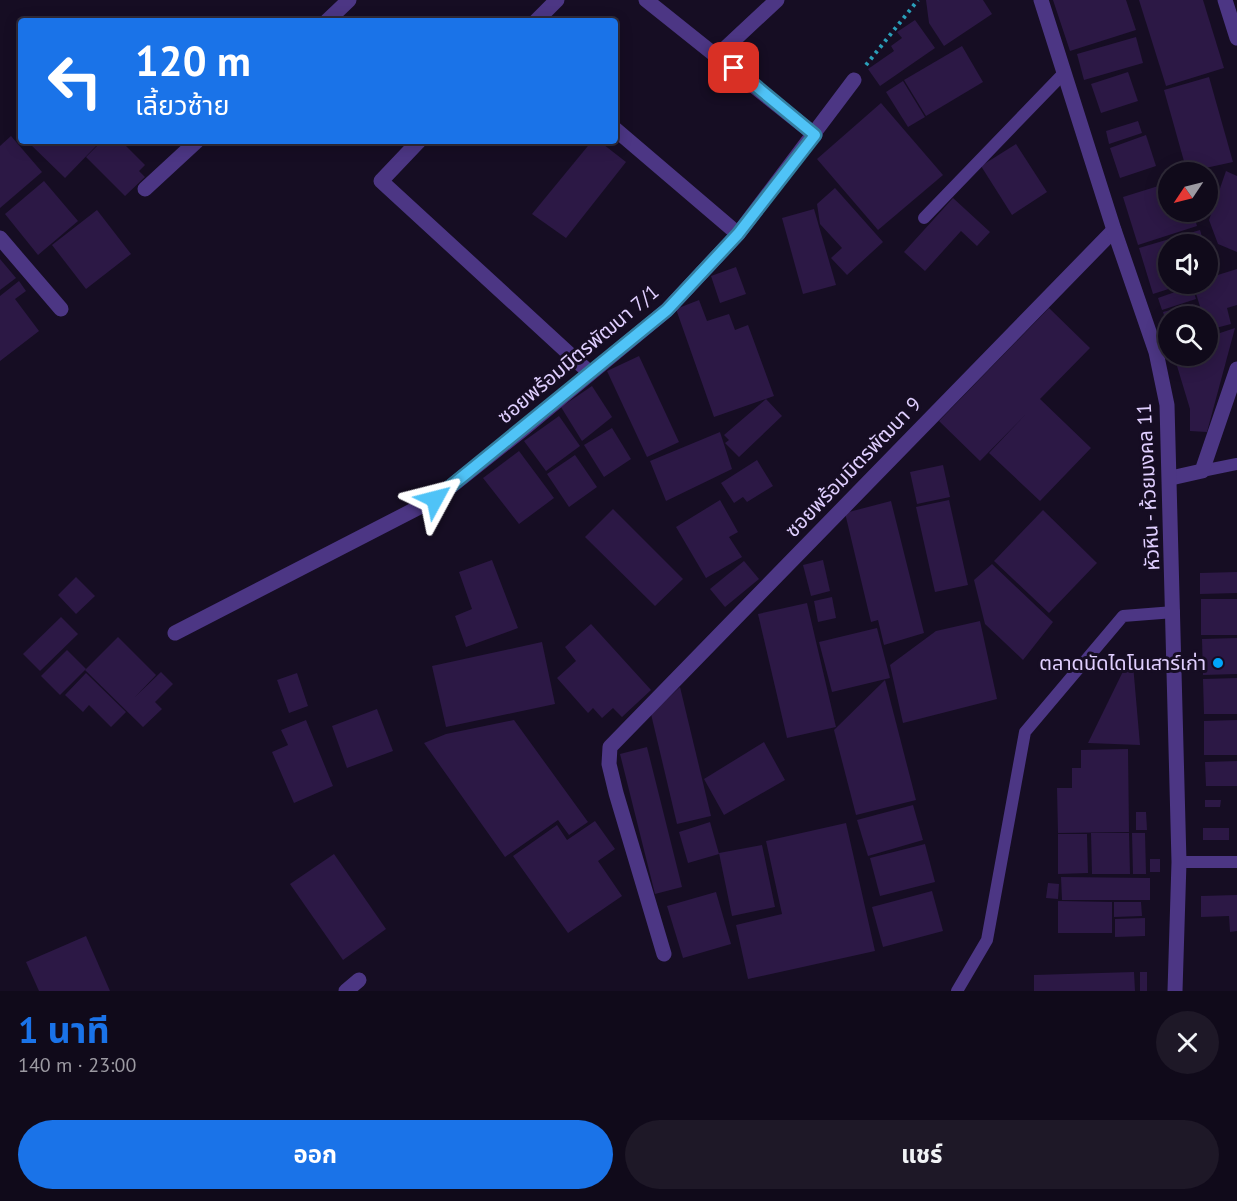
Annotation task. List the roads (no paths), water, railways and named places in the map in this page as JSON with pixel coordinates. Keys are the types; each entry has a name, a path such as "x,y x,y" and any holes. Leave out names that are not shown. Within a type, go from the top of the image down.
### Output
{"street":[{"path":"330,18 349,0"},
{"path":"539,18 557,0"},
{"path":"646,0 718,55 815,135"},
{"path":"718,55 777,0"},
{"name":"หัวหิน - ห้วยมงคล 11","path":"1041,0 1114,230 1156,352 1167,405 1171,478 1179,862 1175,991"},
{"path":"1225,0 1237,38"},
{"name":"ซอยพร้อมมิตรพัฒนา 7/1","path":"175,633 435,499 590,373 667,310 738,234 815,135 854,80"},
{"path":"618,132 738,234"},
{"path":"145,189 194,144"},
{"path":"417,144 381,181 590,373"},
{"name":"ซอยพร้อมมิตรพัฒนา 9","path":"664,954 609,764 610,747 1114,230"},
{"path":"0,238 61,309"},
{"path":"1171,478 1202,471 1237,369"},
{"path":"346,991 359,980"}],"lane":[{"path":"924,218 1064,73"},
{"path":"1202,471 1237,464"},
{"path":"957,991 987,940 1025,732 1123,616 1174,612"},
{"path":"1179,862 1237,862"}],"place":[{"name":"ตลาดนัดไดโนเสาร์เก่า","path":"1218,663"}]}
